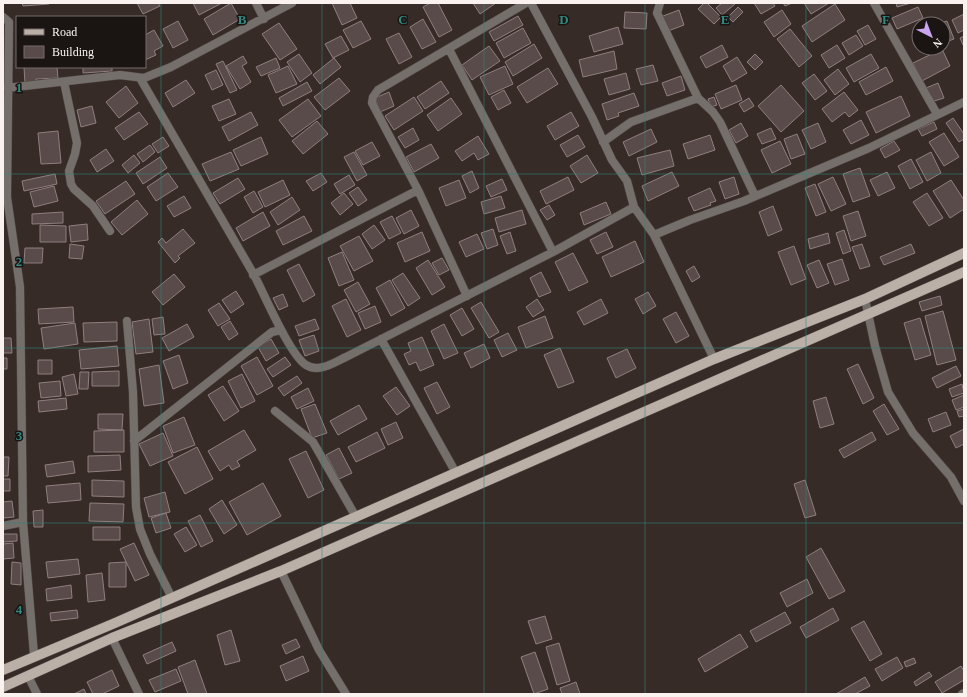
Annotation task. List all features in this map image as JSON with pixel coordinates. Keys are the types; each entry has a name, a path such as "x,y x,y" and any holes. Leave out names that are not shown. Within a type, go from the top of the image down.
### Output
{"main road":[{"path":"3,670 34,655 172,598 714,359 865,299 964,253"},
{"path":"3,687 112,638 281,570 964,272"}],"street":[{"path":"256,3 264,19"},
{"path":"7,88 120,75 140,78 171,67 292,3"},
{"path":"467,296 418,190 372,104 373,97 378,90 526,3"},
{"path":"531,3 592,117 612,160 627,181 634,207 654,235 714,359"},
{"path":"660,3 657,13 698,98 713,112 720,122 755,196"},
{"path":"874,3 937,114"},
{"path":"3,17 9,22 7,88 7,198 20,288 23,522 34,655"},
{"path":"449,49 553,252"},
{"path":"140,78 253,275 281,330 295,353 305,365 315,368 324,367 467,296 553,252 634,207"},
{"path":"64,82 77,144 69,171 71,184 74,190 93,206 110,231"},
{"path":"603,142 631,122 698,98"},
{"path":"654,235 755,196 869,148 964,102"},
{"path":"253,275 418,190"},
{"path":"865,299 867,314 888,392 913,433 951,477 964,501"},
{"path":"127,322 133,392 134,484 140,529 150,554 172,598"},
{"path":"134,441 268,335 272,332 281,330"},
{"path":"381,339 456,473"},
{"path":"275,411 313,442 356,517"},
{"path":"3,526 23,522"},
{"path":"281,570 319,650 346,694"},
{"path":"112,638 139,694"},
{"path":"28,676 37,694"}],"building":[{"path":"22,3 49,3 49,4 23,6"},
{"path":"137,3 158,3 160,6 143,14"},
{"path":"193,3 222,3 199,15"},
{"path":"231,3 240,19 213,35 204,19"},
{"path":"332,3 350,3 357,18 342,25"},
{"path":"430,3 438,3 452,30 439,37 423,7"},
{"path":"473,3 496,3 480,14"},
{"path":"704,3 707,3 721,17 714,24 698,9"},
{"path":"722,3 735,4 722,15 716,8"},
{"path":"754,3 773,3 775,6 761,14"},
{"path":"783,3 792,3 785,6"},
{"path":"804,3 829,3 811,14"},
{"path":"896,3 911,3 897,7"},
{"path":"835,4 845,20 812,42 802,26"},
{"path":"738,7 743,12 733,22 728,17"},
{"path":"918,7 922,16 911,16 911,23 897,29 892,18"},
{"path":"679,10 684,25 668,31 663,16"},
{"path":"782,10 791,24 774,37 764,22"},
{"path":"625,12 647,13 646,29 624,28"},
{"path":"964,14 964,30 958,33 952,20"},
{"path":"518,16 523,25 494,41 489,32"},
{"path":"423,19 436,42 422,49 410,27"},
{"path":"178,21 188,40 173,48 163,29"},
{"path":"361,21 371,39 353,48 343,30"},
{"path":"279,23 297,49 280,60 262,34"},
{"path":"868,25 876,39 865,45 857,31"},
{"path":"618,27 623,44 594,52 589,36"},
{"path":"523,28 531,43 504,58 496,43"},
{"path":"790,29 812,56 799,67 777,39"},
{"path":"154,30 163,46 154,51 156,55 146,60 146,34"},
{"path":"951,31 954,39 951,40"},
{"path":"399,33 412,57 399,64 386,39"},
{"path":"856,35 863,46 849,55 842,43"},
{"path":"341,36 349,50 333,58 325,44"},
{"path":"964,36 964,45 963,45 960,38"},
{"path":"534,44 542,58 513,76 505,62"},
{"path":"722,45 728,57 706,68 700,57"},
{"path":"837,45 845,58 829,68 821,55"},
{"path":"489,46 500,61 472,80 462,65"},
{"path":"614,51 617,69 583,77 579,60"},
{"path":"299,54 312,73 300,82 287,62"},
{"path":"755,54 763,62 755,70 747,62"},
{"path":"871,54 879,68 854,82 846,68"},
{"path":"243,56 247,63 242,66 251,82 240,89 226,66"},
{"path":"928,56 945,56 950,66 922,81 913,63"},
{"path":"737,57 747,73 732,82 723,66"},
{"path":"276,58 280,68 261,76 256,67"},
{"path":"334,58 341,67 320,84 313,75"},
{"path":"223,61 237,90 230,93 216,64"},
{"path":"653,65 658,81 641,85 636,69"},
{"path":"288,66 297,84 276,93 268,75"},
{"path":"505,66 513,84 489,95 480,77"},
{"path":"886,67 893,81 866,95 859,82"},
{"path":"24,68 57,68 58,78 36,79 36,83 25,84"},
{"path":"83,68 112,68 112,71 83,73"},
{"path":"548,68 558,84 527,103 517,87"},
{"path":"838,69 849,84 835,95 824,80"},
{"path":"216,70 223,85 212,90 205,75"},
{"path":"626,73 630,89 609,95 604,79"},
{"path":"814,74 827,91 815,100 802,83"},
{"path":"681,76 685,90 667,96 662,83"},
{"path":"339,78 350,91 325,110 314,97"},
{"path":"186,80 195,93 173,107 165,93"},
{"path":"441,81 449,93 425,109 417,97"},
{"path":"307,82 312,91 283,106 279,98"},
{"path":"938,83 944,98 931,102 926,88"},
{"path":"736,85 742,100 721,109 715,94"},
{"path":"781,85 804,111 781,132 758,106"},
{"path":"126,86 138,103 119,118 106,102"},
{"path":"504,90 511,103 498,110 491,97"},
{"path":"389,92 394,106 380,112 375,98"},
{"path":"844,92 858,110 849,117 845,112 832,122 822,109"},
{"path":"634,93 639,106 618,113 619,116 607,120 602,104"},
{"path":"901,96 910,116 876,133 866,112"},
{"path":"414,97 423,111 394,130 385,116"},
{"path":"714,97 717,105 711,107 708,99"},
{"path":"451,98 462,114 438,131 427,115"},
{"path":"749,98 754,106 744,112 739,104"},
{"path":"229,99 236,114 219,121 212,106"},
{"path":"308,99 321,116 292,137 279,120"},
{"path":"92,106 96,123 81,127 77,110"},
{"path":"139,112 148,124 124,140 115,128"},
{"path":"251,112 258,125 229,141 222,127"},
{"path":"571,112 579,126 555,140 547,126"},
{"path":"953,118 964,134 964,139 959,142 946,123"},
{"path":"861,120 869,135 851,144 843,130"},
{"path":"317,121 328,134 303,154 292,141"},
{"path":"934,122 937,129 922,136 918,129"},
{"path":"741,123 748,136 736,143 729,130"},
{"path":"818,123 826,142 811,149 802,130"},
{"path":"413,128 419,140 405,148 398,137"},
{"path":"771,128 776,139 762,144 757,134"},
{"path":"651,129 657,142 629,156 623,142"},
{"path":"58,131 61,163 41,164 38,133"},
{"path":"944,133 959,157 944,166 929,142"},
{"path":"797,134 805,154 791,159 784,139"},
{"path":"578,135 585,147 567,157 560,145"},
{"path":"710,135 715,150 688,159 683,144"},
{"path":"478,136 489,154 478,160 474,153 462,161 455,151"},
{"path":"163,137 169,146 158,153 152,144"},
{"path":"261,137 268,154 241,166 233,150"},
{"path":"780,141 791,164 772,173 761,150"},
{"path":"894,141 900,150 885,158 880,149"},
{"path":"372,142 380,156 363,165 355,151"},
{"path":"431,144 439,158 414,172 406,157"},
{"path":"150,145 155,152 143,162 137,154"},
{"path":"106,149 114,161 97,172 90,160"},
{"path":"670,150 674,166 642,175 637,158"},
{"path":"231,152 239,169 210,181 202,164"},
{"path":"354,152 367,175 357,181 344,157"},
{"path":"931,152 941,173 927,181 916,160"},
{"path":"134,155 140,163 128,173 122,165"},
{"path":"587,155 598,173 581,183 570,166"},
{"path":"160,157 167,168 143,184 136,173"},
{"path":"911,159 923,182 910,189 898,166"},
{"path":"860,168 870,196 853,202 843,174"},
{"path":"472,171 479,188 470,193 462,176"},
{"path":"672,172 679,186 648,201 642,186"},
{"path":"887,172 895,188 878,196 870,180"},
{"path":"168,173 178,187 156,201 147,187"},
{"path":"321,173 327,182 313,191 306,181"},
{"path":"55,174 57,184 24,191 22,181"},
{"path":"349,175 355,185 340,194 334,184"},
{"path":"568,177 574,190 546,204 540,191"},
{"path":"734,177 739,194 725,199 719,182"},
{"path":"833,177 846,204 831,211 818,184"},
{"path":"238,178 245,189 220,204 213,193"},
{"path":"502,179 507,190 491,197 486,186"},
{"path":"283,180 290,195 265,207 258,192"},
{"path":"459,180 466,198 446,206 439,188"},
{"path":"951,180 964,200 964,209 950,218 933,191"},
{"path":"126,181 135,194 105,214 96,201"},
{"path":"815,184 826,212 816,216 805,188"},
{"path":"54,186 58,201 34,207 30,192"},
{"path":"358,187 367,200 358,206 349,193"},
{"path":"710,188 716,201 710,203 711,205 694,211 688,198"},
{"path":"254,191 263,207 253,213 244,197"},
{"path":"344,193 353,204 340,215 331,203"},
{"path":"927,193 943,218 929,226 913,202"},
{"path":"184,196 191,208 174,217 167,206"},
{"path":"501,196 505,208 484,214 481,202"},
{"path":"292,197 300,210 278,225 270,212"},
{"path":"137,200 148,214 122,235 111,222"},
{"path":"606,202 611,214 584,225 580,213"},
{"path":"549,205 555,215 547,220 540,210"},
{"path":"773,206 782,230 768,236 759,212"},
{"path":"411,210 419,226 404,234 396,218"},
{"path":"522,210 526,224 499,232 495,218"},
{"path":"858,211 866,236 851,241 843,216"},
{"path":"63,212 63,223 32,224 32,214"},
{"path":"263,212 270,226 243,241 236,228"},
{"path":"304,216 312,231 283,245 276,231"},
{"path":"392,216 401,233 389,239 380,222"},
{"path":"87,224 88,240 71,242 69,226"},
{"path":"40,225 66,226 66,242 40,242"},
{"path":"374,225 385,240 372,249 362,234"},
{"path":"183,229 195,243 178,256 180,258 175,263 158,242 162,238 166,243"},
{"path":"493,229 498,245 487,249 481,233"},
{"path":"844,230 851,251 843,254 836,233"},
{"path":"422,232 430,251 405,262 397,243"},
{"path":"510,232 516,251 507,254 500,236"},
{"path":"606,232 613,247 597,254 590,240"},
{"path":"828,233 830,243 810,249 808,239"},
{"path":"477,234 484,249 466,257 459,242"},
{"path":"359,236 373,261 354,271 340,246"},
{"path":"635,241 644,262 611,277 602,257"},
{"path":"70,244 84,246 82,259 69,258"},
{"path":"862,244 870,266 860,269 852,247"},
{"path":"911,244 915,253 884,265 880,257"},
{"path":"794,246 806,279 791,285 778,252"},
{"path":"25,248 43,248 42,263 24,263"},
{"path":"342,252 354,280 339,286 328,258"},
{"path":"573,253 588,282 569,291 555,262"},
{"path":"442,258 449,270 439,275 432,263"},
{"path":"842,259 849,280 835,285 827,264"},
{"path":"428,260 445,287 432,295 416,268"},
{"path":"819,260 829,283 817,288 807,265"},
{"path":"299,264 315,295 303,302 287,270"},
{"path":"694,266 700,277 692,282 686,271"},
{"path":"541,272 551,292 539,297 530,278"},
{"path":"403,273 420,298 408,306 392,280"},
{"path":"174,274 185,287 163,305 152,292"},
{"path":"390,280 405,308 391,316 376,288"},
{"path":"358,282 370,304 356,312 344,290"},
{"path":"236,291 244,304 231,313 222,300"},
{"path":"648,292 656,306 643,314 635,299"},
{"path":"283,294 288,306 279,310 273,298"},
{"path":"940,296 942,305 922,311 919,302"},
{"path":"346,299 361,330 347,337 332,306"},
{"path":"537,299 544,310 533,317 526,307"},
{"path":"601,299 608,313 584,325 577,312"},
{"path":"481,302 499,332 489,338 471,308"},
{"path":"219,303 230,319 218,326 208,310"},
{"path":"375,306 381,322 365,329 358,313"},
{"path":"73,307 74,322 39,324 38,309"},
{"path":"462,308 474,329 462,336 450,315"},
{"path":"943,311 956,360 937,365 925,316"},
{"path":"676,312 689,336 676,343 663,319"},
{"path":"545,316 553,338 526,348 518,327"},
{"path":"163,317 165,334 154,335 152,319"},
{"path":"920,318 931,355 915,360 904,323"},
{"path":"149,319 153,352 136,354 132,322"},
{"path":"315,319 319,329 299,336 295,326"},
{"path":"230,321 238,334 229,340 221,327"},
{"path":"117,322 117,341 84,342 83,323"},
{"path":"75,323 78,344 44,349 41,328"},
{"path":"187,324 194,337 169,351 162,338"},
{"path":"444,324 458,353 444,359 431,331"},
{"path":"508,333 517,350 502,357 494,340"},
{"path":"314,335 319,351 305,356 299,340"},
{"path":"422,337 434,365 420,371 416,362 409,365 404,354 411,351 408,343"},
{"path":"3,338 11,338 12,353 3,353"},
{"path":"271,339 279,353 266,361 258,347"},
{"path":"484,344 490,358 471,368 464,353"},
{"path":"117,346 119,366 81,369 79,350"},
{"path":"560,348 574,382 558,388 544,355"},
{"path":"627,349 636,368 616,378 607,358"},
{"path":"179,355 188,383 173,389 163,361"},
{"path":"257,357 273,386 257,395 241,366"},
{"path":"285,357 291,365 273,377 267,369"},
{"path":"3,358 7,358 7,369 3,369"},
{"path":"38,360 52,360 52,374 38,374"},
{"path":"858,364 874,398 863,404 847,369"},
{"path":"159,365 164,403 144,406 139,369"},
{"path":"956,366 961,376 937,388 932,378"},
{"path":"119,371 119,386 92,386 92,372"},
{"path":"80,372 89,372 88,389 79,389"},
{"path":"74,374 78,394 66,396 62,377"},
{"path":"242,374 255,401 241,408 228,381"},
{"path":"297,376 302,383 284,396 278,388"},
{"path":"60,381 61,396 41,398 39,383"},
{"path":"437,382 450,407 437,414 424,388"},
{"path":"962,384 964,393 952,397 949,389"},
{"path":"223,386 239,411 224,421 208,395"},
{"path":"396,387 410,406 397,415 383,396"},
{"path":"308,388 314,401 297,409 291,397"},
{"path":"964,395 964,407 956,410 952,400"},
{"path":"826,397 834,424 820,428 813,401"},
{"path":"66,398 67,409 39,412 38,401"},
{"path":"315,404 327,433 312,438 301,409"},
{"path":"884,404 899,429 887,435 873,411"},
{"path":"359,405 367,419 338,435 330,421"},
{"path":"964,409 964,416 959,417 957,411"},
{"path":"946,412 951,425 933,432 928,419"},
{"path":"98,414 123,414 122,430 98,429"},
{"path":"184,417 195,445 173,453 163,426"},
{"path":"396,422 403,438 388,445 381,429"},
{"path":"964,429 964,444 956,448 950,436"},
{"path":"124,430 124,452 94,452 94,431"},
{"path":"244,430 256,450 237,461 240,466 232,470 229,465 220,471 208,451"},
{"path":"377,432 385,448 356,462 348,447"},
{"path":"872,432 876,440 844,458 839,450"},
{"path":"163,433 173,456 150,466 139,444"},
{"path":"197,447 213,479 185,494 168,462"},
{"path":"339,448 352,473 339,479 326,455"},
{"path":"306,451 324,490 308,498 289,459"},
{"path":"120,455 121,470 88,472 88,456"},
{"path":"3,457 9,457 8,476 3,476"},
{"path":"73,461 75,473 47,477 45,465"},
{"path":"3,479 10,479 10,491 3,491"},
{"path":"92,480 124,481 124,497 92,496"},
{"path":"805,480 816,515 805,518 794,484"},
{"path":"80,483 81,500 48,503 46,486"},
{"path":"263,483 281,516 247,535 229,502"},
{"path":"165,492 170,512 149,517 144,498"},
{"path":"222,500 237,525 224,534 209,509"},
{"path":"12,501 14,517 3,518 3,502"},
{"path":"90,503 124,504 123,522 89,521"},
{"path":"43,510 43,527 34,527 33,511"},
{"path":"166,513 171,528 156,533 151,518"},
{"path":"200,515 213,541 201,547 188,521"},
{"path":"93,527 120,527 120,540 93,540"},
{"path":"186,527 197,545 185,552 174,534"},
{"path":"3,534 17,534 17,541 3,542"},
{"path":"13,543 14,558 3,559 3,544"},
{"path":"134,543 149,575 135,581 120,549"},
{"path":"821,548 845,591 829,599 806,557"},
{"path":"78,559 80,574 48,578 46,562"},
{"path":"12,562 21,563 21,585 11,584"},
{"path":"126,562 126,587 109,587 109,563"},
{"path":"102,573 105,600 88,602 86,575"},
{"path":"807,579 813,593 787,607 780,593"},
{"path":"71,585 72,598 47,601 46,589"},
{"path":"833,608 839,620 806,638 800,627"},
{"path":"77,610 78,618 51,621 50,613"},
{"path":"785,612 791,623 756,642 750,631"},
{"path":"545,616 552,639 536,644 528,621"},
{"path":"864,621 882,654 870,661 851,628"},
{"path":"231,630 240,661 225,665 217,635"},
{"path":"740,634 748,647 705,672 698,659"},
{"path":"296,639 300,647 286,654 282,645"},
{"path":"172,642 176,651 147,664 143,655"},
{"path":"559,643 570,681 557,685 546,647"},
{"path":"535,652 548,689 534,694 521,657"},
{"path":"303,656 309,671 286,681 280,666"},
{"path":"897,657 903,668 882,681 875,669"},
{"path":"914,658 916,663 906,667 904,662"},
{"path":"195,660 207,694 188,694 178,667"},
{"path":"961,666 964,671 964,680 942,693 935,682"},
{"path":"176,669 181,681 155,692 149,680"},
{"path":"112,670 119,686 102,694 93,694 87,682"},
{"path":"929,672 932,676 916,686 914,682"},
{"path":"865,677 870,686 855,694 836,694"},
{"path":"576,682 580,694 562,694 560,688"},
{"path":"84,689 86,694 74,694"}]}
